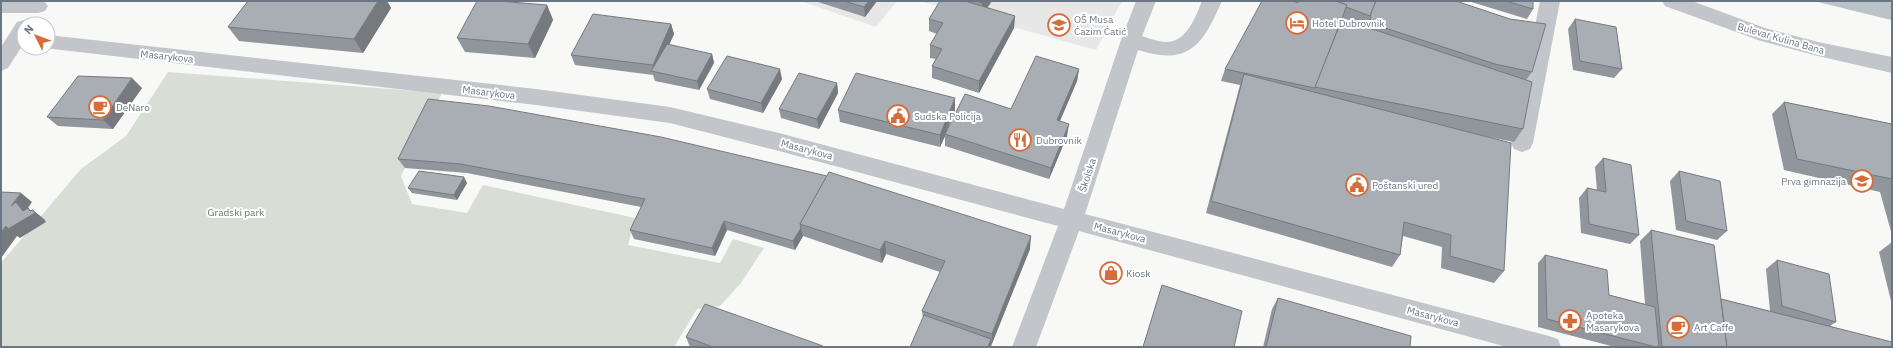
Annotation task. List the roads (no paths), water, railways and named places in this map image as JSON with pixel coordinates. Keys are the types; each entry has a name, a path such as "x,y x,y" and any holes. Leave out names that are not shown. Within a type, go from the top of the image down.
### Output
{"street":[{"name":"Školska","path":"1024,347 1072,220 1131,40 1146,1"},
{"path":"1131,40 1168,49 1178,48 1204,20 1212,1"},
{"path":"1522,143 1550,1"},
{"name":"Bulevar Kulina Bana","path":"1672,1 1761,34 1818,49 1892,65"},
{"path":"1,6 39,4"},
{"path":"32,16 39,4"},
{"path":"1,63 16,42"},
{"name":"Masarykova","path":"56,43 411,82 670,115 779,142 1549,347"}],"place":[{"name":"Hotel Dubrovnik","path":"1297,23"},
{"name":"OŠ Musa Ćazim Ćatić","path":"1059,25"},
{"name":"DeNaro","path":"100,107"},
{"name":"Sudska Policija","path":"898,116"},
{"name":"Dubrovnik","path":"1020,140"},
{"name":"Prva gimnazija","path":"1862,181"},
{"name":"Poštanski ured","path":"1357,185"},
{"name":"Kiosk","path":"1111,273"},
{"name":"Apoteka Masarykova","path":"1570,321"},
{"name":"Art Caffe","path":"1678,327"}],"park label":[{"name":"Gradski park","path":"236,212"}]}
